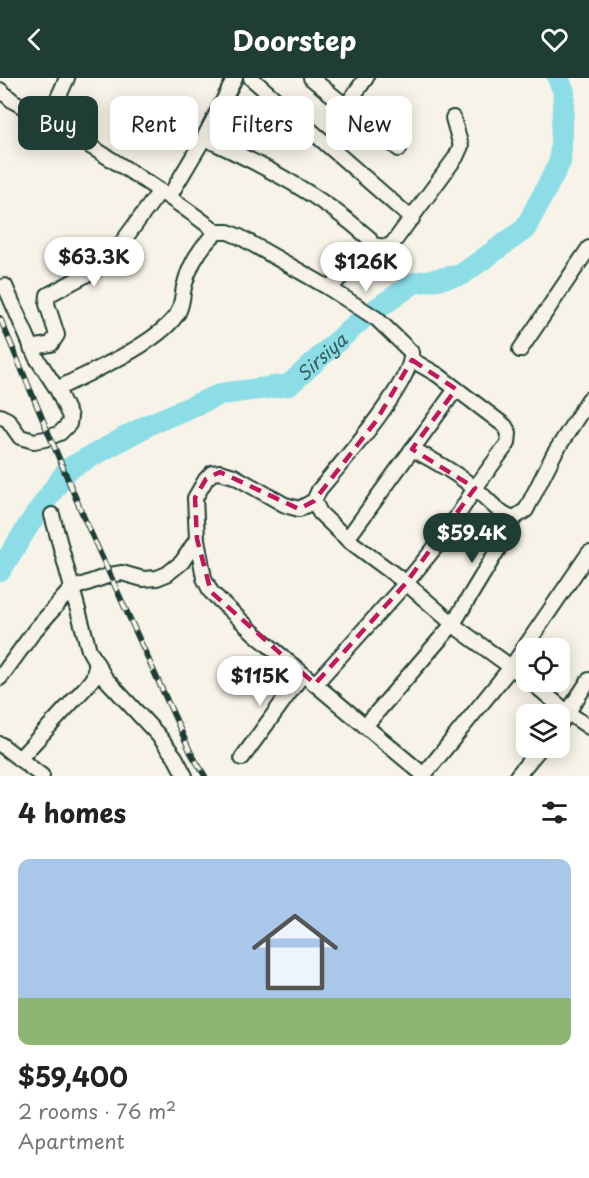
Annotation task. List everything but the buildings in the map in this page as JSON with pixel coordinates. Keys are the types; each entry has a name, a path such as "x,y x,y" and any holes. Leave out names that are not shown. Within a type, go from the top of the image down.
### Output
{"street":[{"path":"59,96 67,78"},
{"path":"32,348 51,344 57,335 47,304 48,296 95,270 115,252 165,194 204,138 235,78"},
{"path":"251,78 412,219"},
{"path":"353,96 366,78"},
{"path":"316,80 334,96"},
{"path":"0,90 18,103"},
{"path":"370,245 387,247 393,243 460,150 461,141 453,118"},
{"path":"204,138 260,163 314,197 369,238 368,252 333,291"},
{"path":"97,150 165,194 217,232 228,232 240,237 377,319 411,352 412,360 376,421 319,490 314,501 299,508 285,505 234,476 220,472 212,473 206,479 195,498 197,539 204,578 211,592 254,633 424,776 512,666 589,553"},
{"path":"57,389 147,342 176,317 195,260 205,242 217,232"},
{"path":"520,350 589,249"},
{"path":"0,416 8,420 20,437 34,441 60,433 70,421 57,389 36,357 4,286"},
{"path":"315,684 406,583 446,534 475,488 508,443 505,426 438,375 412,360"},
{"path":"347,539 456,389"},
{"path":"365,726 453,624 501,546 514,518 526,510 554,454 589,399"},
{"path":"412,449 475,488 500,512 514,518"},
{"path":"314,501 320,513 347,539 406,583 453,624 516,670"},
{"path":"52,515 88,650 105,678 164,742 185,776"},
{"path":"0,678 35,630 71,589 122,573 143,579 158,578 182,562 197,539"},
{"path":"19,759 85,688 93,678 97,664"},
{"path":"242,758 303,674"},
{"path":"570,709 589,680"},
{"path":"539,692 551,704"},
{"path":"570,720 589,727"},
{"path":"0,744 42,776"},
{"path":"517,776 532,758"}],"highlighted area":[{"path":"412,360 456,389 412,449 475,488 406,583 315,684 211,592 197,539 195,498 206,479 220,472 299,509 314,501 376,421"}],"waterway":[{"name":"Sirsiya","path":"0,571 68,469 148,425 221,394 289,385 362,319 414,283 461,275 525,229 560,162 564,92 558,78"}],"railway":[{"path":"0,318 85,520 191,753 205,776"}]}
